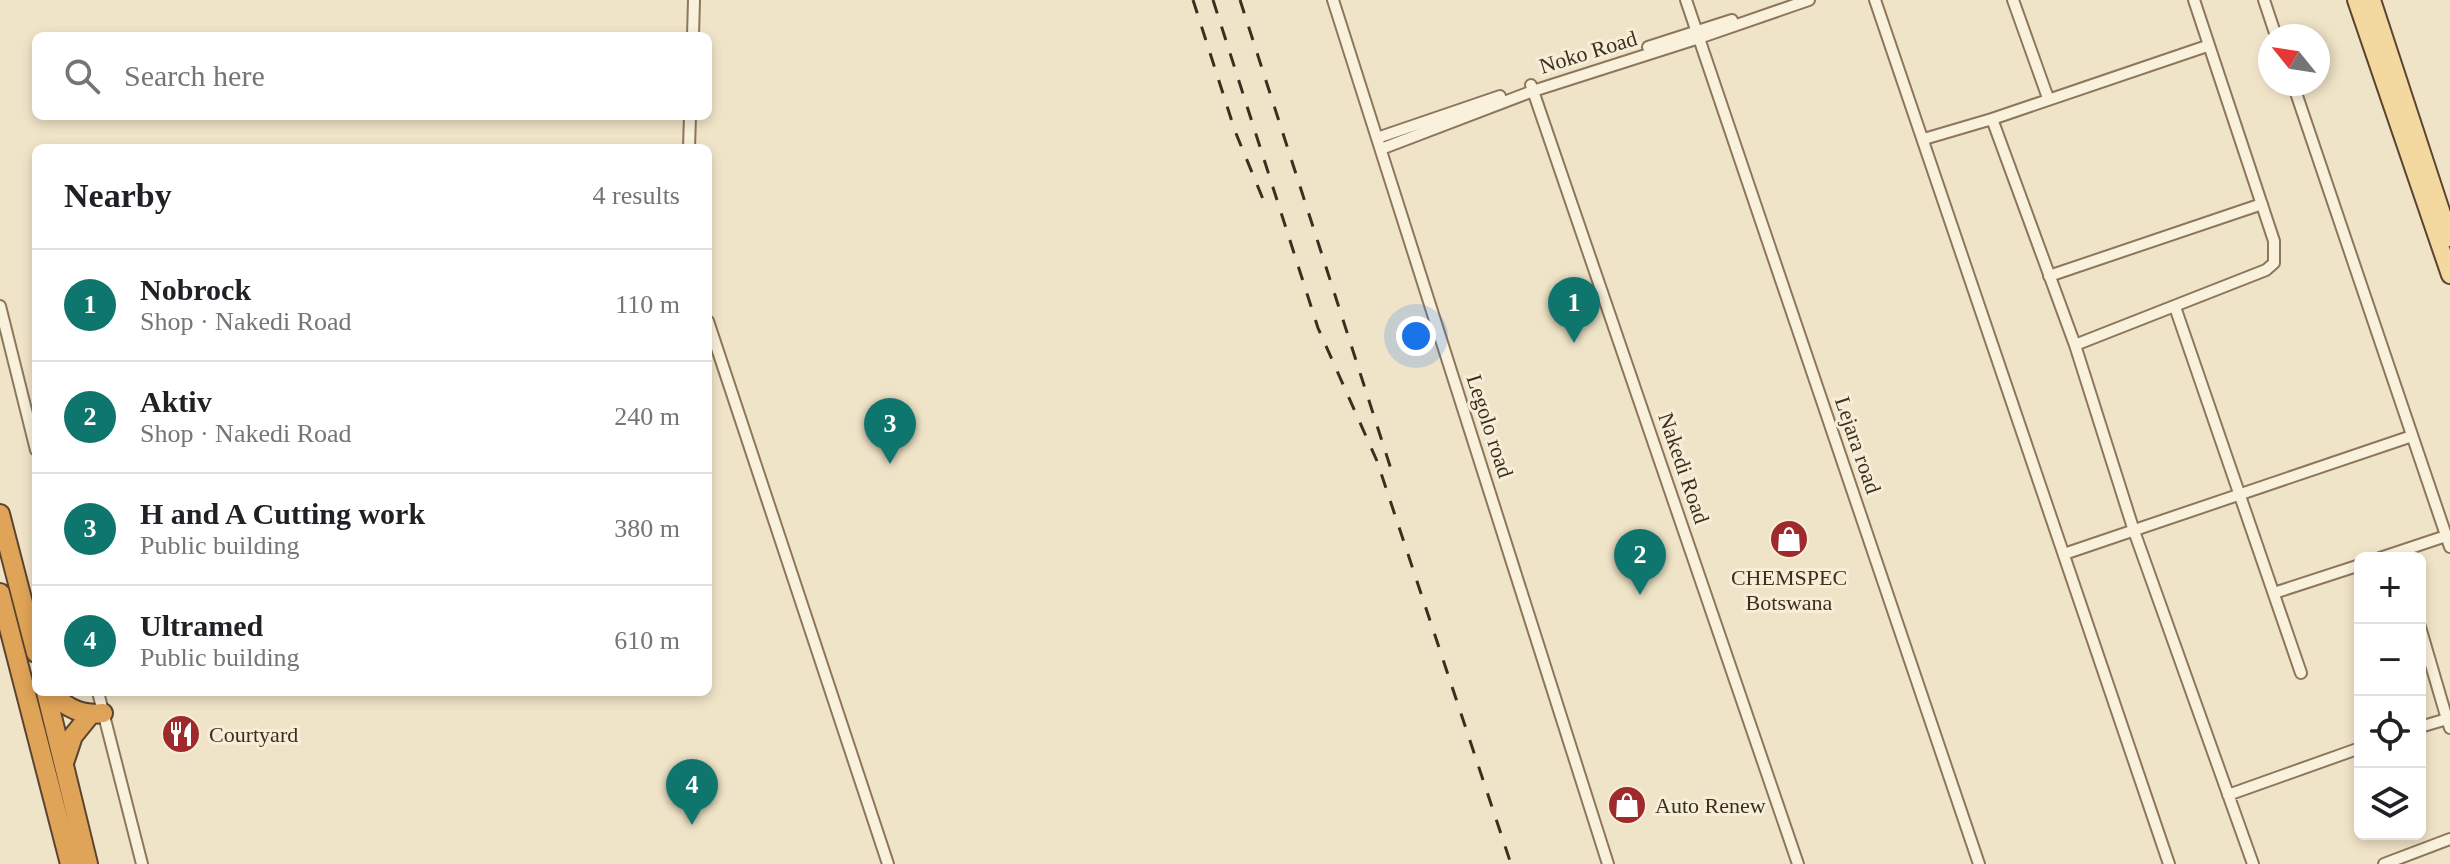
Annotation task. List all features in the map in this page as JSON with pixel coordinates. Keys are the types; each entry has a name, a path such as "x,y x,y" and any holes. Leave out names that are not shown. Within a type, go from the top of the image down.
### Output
{"highway":[{"path":"0,514 32,638"},
{"path":"0,593 70,864"},
{"path":"47,696 88,864"},
{"path":"57,696 70,707 96,714 69,743 64,765"}],"main road":[{"path":"2356,0 2450,275"},
{"path":"2372,0 2450,238"}],"street":[{"path":"693,32 694,0"},
{"name":"Legolo road","path":"1333,0 1608,864"},
{"name":"Lejara road","path":"1686,0 1979,864"},
{"path":"1698,35 1791,0"},
{"name":"Noko Road","path":"1379,144 1532,88 1809,0"},
{"path":"1875,0 2169,864"},
{"path":"2013,0 2048,98"},
{"path":"2075,345 2266,270 2274,263 2274,241 2194,0"},
{"path":"2264,0 2272,24"},
{"path":"1924,139 2207,46"},
{"name":"Nakedi Road","path":"1532,88 1798,864"},
{"path":"2297,96 2448,541 2409,552"},
{"path":"1992,119 2075,345 2134,531 2253,864"},
{"path":"689,144 690,120"},
{"path":"2049,276 2262,204"},
{"path":"0,306 32,434"},
{"path":"2175,307 2301,673"},
{"path":"712,333 888,864"},
{"path":"2064,554 2412,436"},
{"path":"2274,593 2354,567"},
{"path":"2426,648 2448,724 2426,726"},
{"path":"98,696 96,714 142,864"},
{"path":"2228,795 2354,750"},
{"path":"2384,864 2450,839"}],"railway":[{"path":"1193,0 1235,131 1265,204"},
{"path":"1213,0 1318,328 1377,461 1511,864"},
{"path":"1240,0 1391,469"}],"place":[{"name":"Nobrock","path":"1574,343"},
{"name":"H and A Cutting work","path":"890,464"},
{"name":"CHEMSPEC Botswana","path":"1789,539"},
{"name":"Aktiv","path":"1640,595"},
{"name":"Courtyard","path":"181,734"},
{"name":"Auto Renew","path":"1627,805"},
{"name":"Ultramed","path":"692,825"}]}
